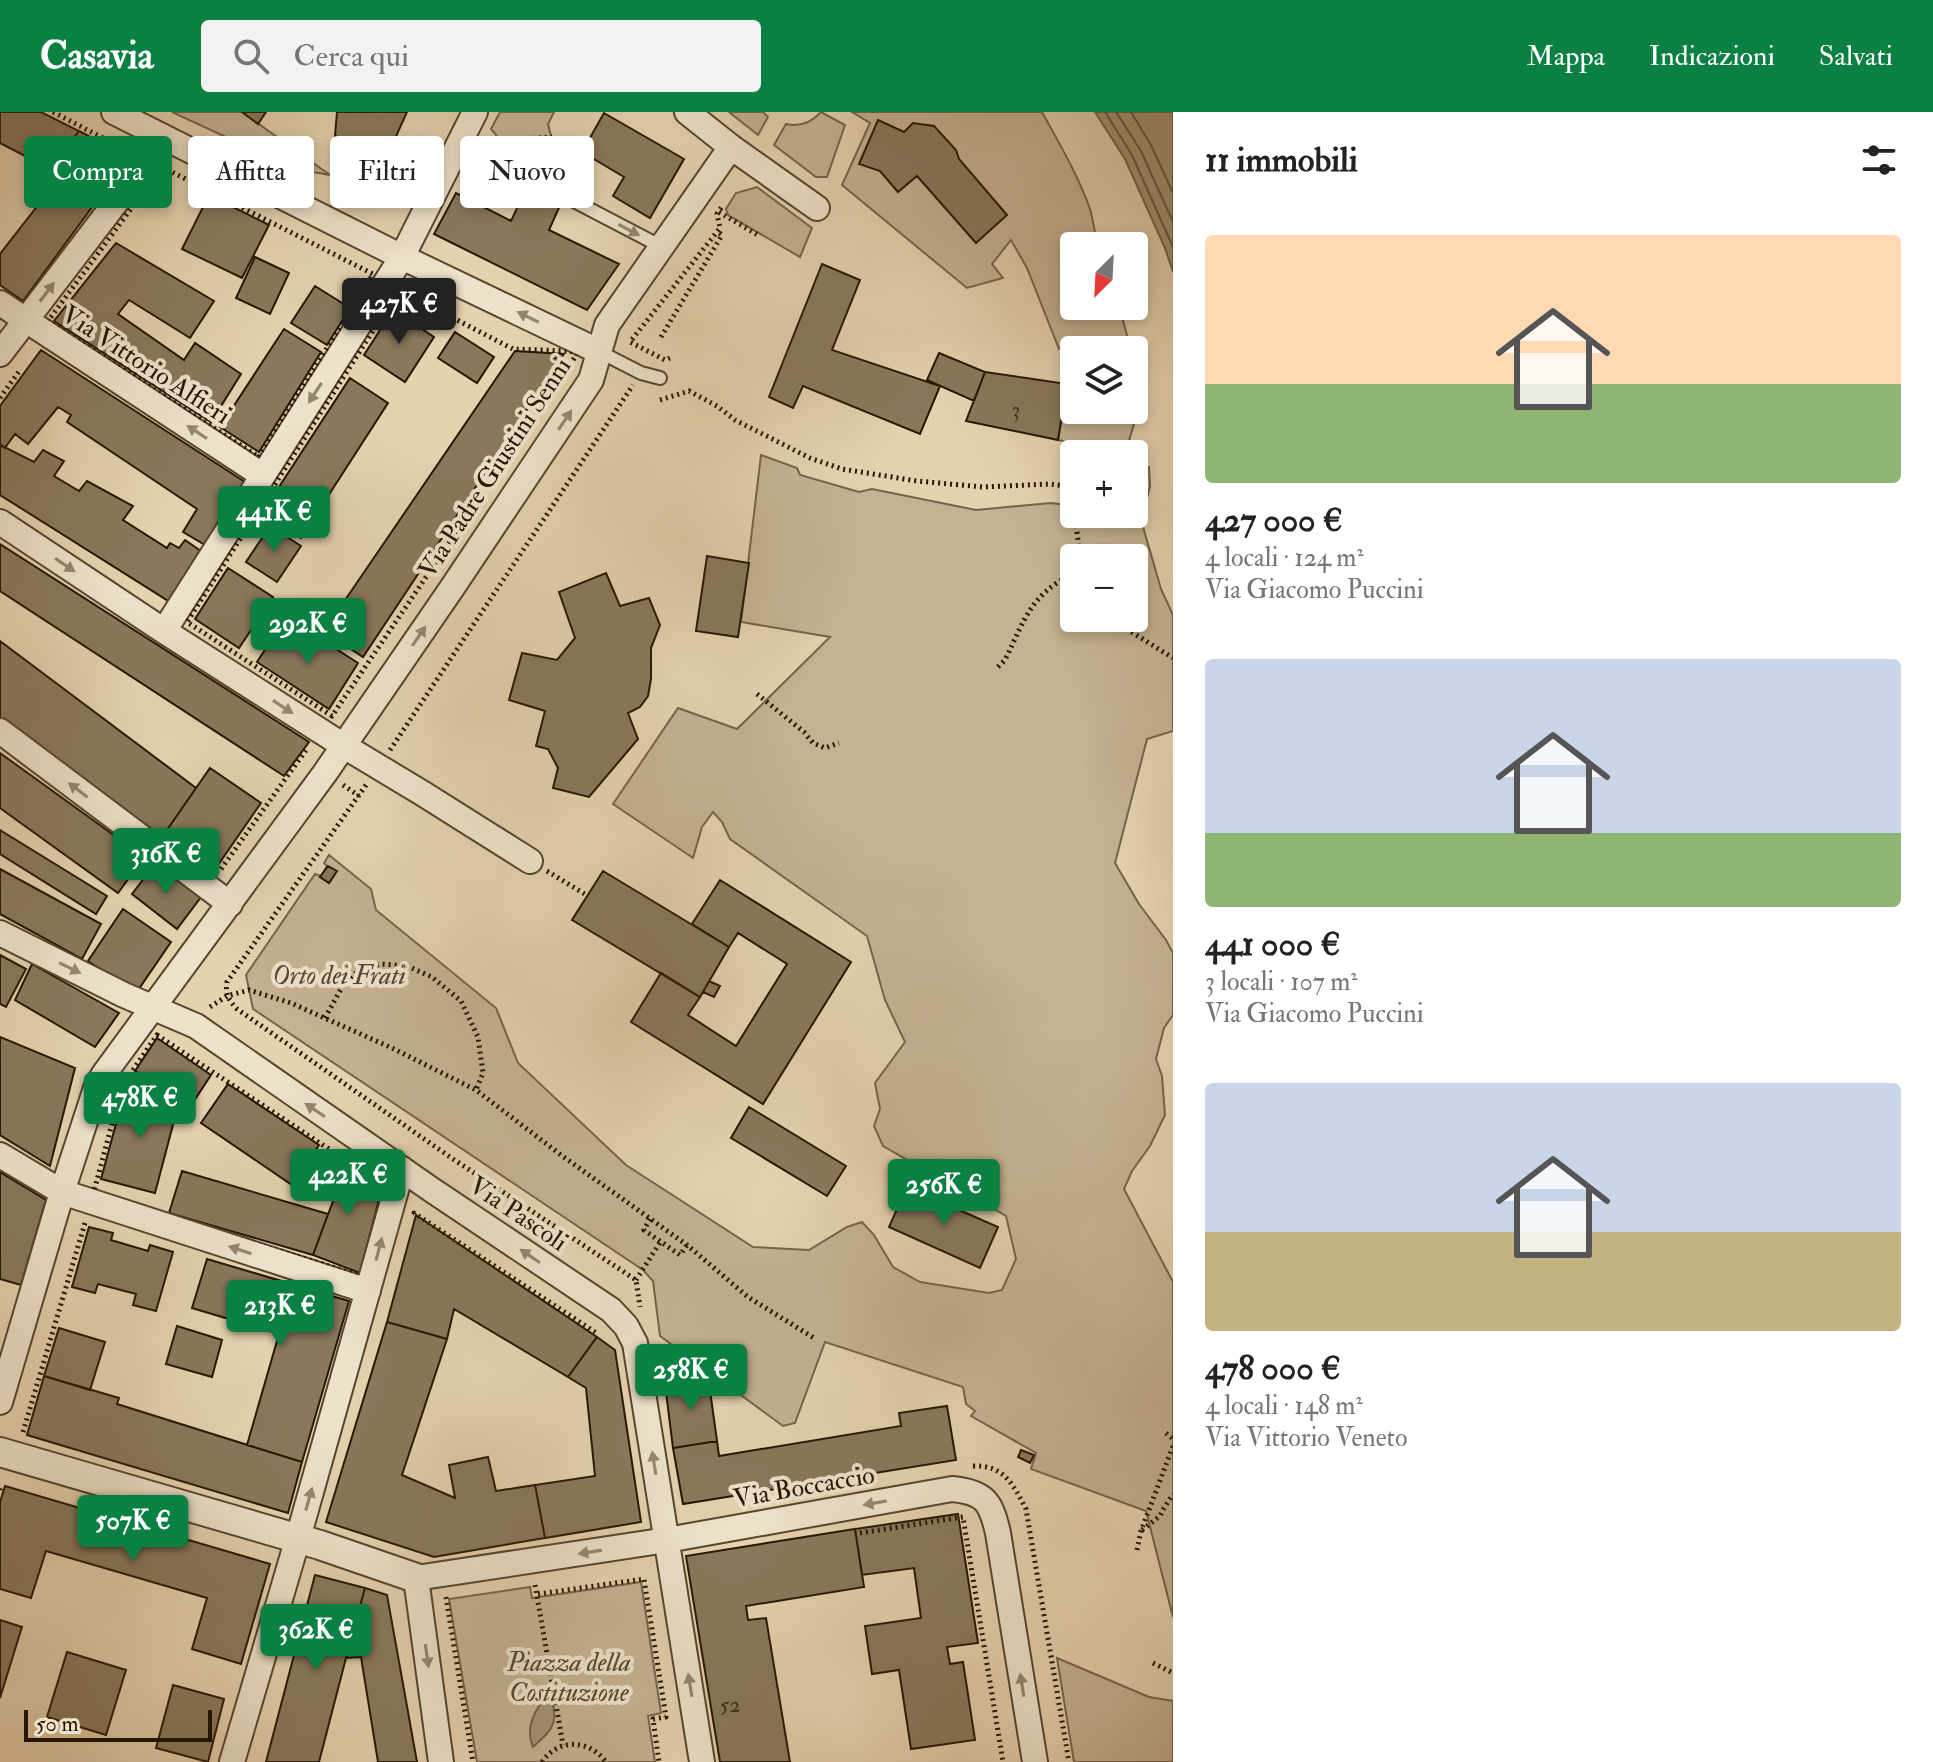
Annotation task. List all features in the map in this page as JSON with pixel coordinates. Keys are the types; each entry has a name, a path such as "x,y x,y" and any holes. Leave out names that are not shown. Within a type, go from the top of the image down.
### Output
{"street":[{"path":"114,112 161,136"},
{"path":"464,136 475,112"},
{"path":"687,112 817,208"},
{"path":"172,142 598,351"},
{"path":"164,631 260,466 402,257 460,144"},
{"name":"Via Padre Giustini Senni","path":"0,1402 62,1192 96,1088 104,1074 344,746 591,380 607,325 731,147"},
{"path":"0,354 111,208"},
{"name":"Via Vittorio Alfieri","path":"0,303 260,466"},
{"path":"0,522 164,631 530,861"},
{"path":"0,731 230,904"},
{"name":"Via Pascoli","path":"0,933 152,1008 202,1017 402,1169 611,1310 626,1326 635,1343 667,1540"},
{"path":"178,975 187,1007 202,1017"},
{"path":"0,1155 62,1192 368,1291"},
{"path":"232,1762 402,1169"},
{"path":"0,1452 298,1538 416,1578 667,1540 702,1762"},
{"name":"Via Boccaccio","path":"667,1540 952,1489 973,1491 988,1502 998,1533 1035,1762"},
{"path":"416,1578 441,1762"}],"lane":[{"path":"587,208 662,247"},
{"path":"598,351 641,373 660,378"}],"path":[{"path":"162,167 373,274 260,466 48,321 162,167"},
{"path":"670,358 665,360 630,342 720,228 717,214 727,200"},
{"path":"719,212 758,235"},
{"path":"661,337 722,235 717,231"},
{"path":"399,290 513,349 570,351 577,354 564,373 332,716 187,622 399,290"},
{"path":"0,398 23,366"},
{"path":"660,400 689,391 735,420 810,458 842,469 917,481 983,487 1060,485"},
{"path":"634,395 625,397 378,767 227,982 226,991 237,1009 453,1159 636,1280"},
{"path":"998,667 1005,660 1030,608 1050,586 1060,581"},
{"path":"1132,632 1173,658"},
{"path":"757,694 813,743 825,748 839,743"},
{"path":"213,880 312,742"},
{"path":"530,861 588,896"},
{"path":"325,1018 342,987 360,969 381,964 407,966 432,977 461,1001 478,1037 483,1073 476,1090"},
{"path":"202,1017 227,996 249,990 291,1003 476,1090 687,1245 748,1297 814,1338"},
{"path":"157,1035 386,1187 362,1276 93,1195 122,1086 157,1035"},
{"path":"414,1215 607,1340"},
{"path":"650,1219 644,1230 680,1255 687,1245"},
{"path":"23,1433 86,1221"},
{"path":"641,1311 636,1280 661,1241"},
{"path":"1166,1433 1173,1439"},
{"path":"1137,1550 1141,1531 1173,1446"},
{"path":"1141,1531 1160,1516 1173,1494"},
{"path":"1024,1505 1031,1527 1069,1762"},
{"path":"855,1534 963,1517 1003,1762"},
{"path":"538,1594 644,1579 666,1717 653,1719 659,1762"},
{"path":"521,1587 536,1585 563,1745"},
{"path":"461,1595 446,1597 473,1762"},
{"path":"1153,1663 1173,1673"},
{"path":"542,1762 553,1750 574,1744 595,1750 606,1762"}],"green space":[{"path":"172,112 242,112 276,136 224,136"},
{"path":"500,112 554,112 548,124 551,136 496,136 491,129"},
{"path":"729,112 763,112 768,117 758,135"},
{"path":"821,112 845,125 827,177 816,177 774,145 786,124 805,123"},
{"path":"852,112 1042,112 1085,196 1095,232 1060,232 1060,320 1123,320 1127,336 1060,336 1059,349 1027,268 1011,240 992,264 1003,278 967,288 842,185 870,123"},
{"path":"314,164 330,175 314,172"},
{"path":"757,187 812,228 800,257 728,215 726,209 736,193"},
{"path":"1061,424 1134,424 1129,440 1058,440"},
{"name":"Orto dei Frati","path":"761,455 797,468 800,475 859,492 872,489 976,510 1051,503 1060,504 1060,528 1143,528 1148,544 1060,544 1060,632 1148,632 1148,544 1161,589 1173,615 1173,731 1147,739 1115,863 1173,953 1173,1015 1164,1028 1156,1059 1162,1076 1165,1115 1124,1189 1173,1282 1173,1617 1146,1511 1031,1469 1036,1453 971,1416 975,1411 966,1404 963,1387 825,1342 795,1423 783,1426 660,1336 653,1281 643,1270 253,1009 246,975 315,874 321,876 329,855 371,889 376,910 496,1008 518,1063 626,1165 753,1247 809,1250 847,1227 862,1222 874,1235 893,1267 920,1282 989,1293 1002,1290 1016,1259 1006,1216 883,1146 874,1126 880,1109 875,1083 905,1042 885,1000 867,936 730,839 713,812 702,827 693,858 613,804 678,708 737,729 830,637 741,622"},
{"name":"Piazza della Costituzione","path":"641,1582 661,1713 648,1716 655,1762 477,1762 449,1599 530,1587 532,1598"},
{"path":"1057,1658 1149,1697 1173,1701 1173,1762 1074,1762"}],"water":[{"path":"1095,112 1173,112 1173,272 1125,159"},
{"path":"551,1691 553,1723 533,1747 530,1732 533,1717"}],"building":[{"path":"0,112 41,112 79,131 75,136 24,136 24,155 0,143"},
{"path":"242,112 266,112 258,124"},
{"path":"337,112 407,112 396,136 335,136"},
{"path":"604,113 684,159 650,218 613,196 624,177 594,159 594,136 591,136"},
{"path":"878,120 904,132 913,123 934,126 1007,215 976,243 917,176 898,192 880,171 859,164"},
{"path":"456,193 460,195 460,208 485,208 511,221 517,208 559,208 549,230 619,264 587,310 434,234"},
{"path":"36,208 91,208 23,301 0,285 0,254"},
{"path":"202,208 235,208 269,225 242,278 182,249"},
{"path":"116,243 214,301 190,338 129,300 118,314 184,360 195,343 241,374 211,422 54,321"},
{"path":"255,257 289,273 270,314 236,298"},
{"path":"822,264 860,280 832,350 940,386 920,434 803,386 793,408 769,397"},
{"path":"315,286 350,308 327,345 291,323"},
{"path":"393,310 434,337 405,382 364,355"},
{"path":"284,329 321,352 259,452 220,427"},
{"path":"455,332 494,357 477,383 438,358"},
{"path":"41,350 245,482 205,545 183,532 197,509 67,422 71,415 58,407 28,444 15,434 5,448 0,445 0,406"},
{"path":"515,351 564,354 363,657 324,631"},
{"path":"939,353 985,372 974,401 927,380"},
{"path":"985,372 1060,383 1058,440 966,421"},
{"path":"350,378 388,403 301,538 262,513"},
{"path":"0,445 34,462 43,450 64,461 54,476 79,491 87,481 133,506 123,520 167,548 170,543 179,548 185,540 201,551 170,602 0,495"},
{"path":"270,526 301,546 277,582 246,562"},
{"path":"0,544 309,742 284,776 0,591"},
{"path":"707,556 749,563 738,637 696,631"},
{"path":"228,568 273,597 239,648 195,619"},
{"path":"606,573 620,606 649,598 660,625 651,648 648,696 640,707 628,713 638,739 589,797 553,788 558,768 548,749 536,746 545,711 509,700 522,653 557,660 575,638 559,592"},
{"path":"281,625 314,647 319,638 358,663 329,709 257,662"},
{"path":"0,641 196,788 160,840 0,718"},
{"path":"0,753 144,857 118,893 0,808"},
{"path":"210,768 261,803 211,875 160,840"},
{"path":"0,830 107,896 96,914 0,854"},
{"path":"155,864 201,897 177,929 132,894"},
{"path":"328,866 337,871 329,883 320,877"},
{"path":"0,869 101,924 82,959 0,914"},
{"path":"603,871 729,947 700,997 572,920"},
{"path":"720,880 851,962 763,1104 631,1022 661,973 700,997 688,1015 736,1046 787,964 738,933 729,947 692,924"},
{"path":"123,909 171,942 136,993 88,961"},
{"path":"0,955 26,969 6,1007 0,1004"},
{"path":"32,964 119,1013 95,1047 15,1000"},
{"path":"709,981 720,986 714,997 703,992"},
{"path":"0,1037 75,1068 50,1166 0,1135"},
{"path":"157,1038 211,1075 190,1107 135,1071"},
{"path":"228,1084 319,1145 292,1185 201,1123"},
{"path":"126,1087 179,1102 155,1193 101,1179"},
{"path":"749,1107 846,1166 827,1196 731,1138"},
{"path":"338,1160 382,1188 360,1273 313,1255 333,1201 320,1191"},
{"path":"182,1171 328,1214 313,1255 169,1213"},
{"path":"0,1172 46,1200 21,1285 0,1279"},
{"path":"907,1187 998,1227 980,1268 889,1227"},
{"path":"416,1215 597,1337 568,1377 454,1309 447,1339 387,1322"},
{"path":"89,1227 113,1233 111,1240 148,1251 150,1245 173,1252 156,1311 133,1305 136,1294 98,1284 95,1293 72,1287"},
{"path":"207,1259 349,1301 302,1462 247,1445 279,1334 192,1308"},
{"path":"387,1322 447,1339 402,1475 455,1498 449,1465 488,1457 496,1491 535,1485 545,1538 434,1557 326,1522"},
{"path":"177,1326 222,1340 212,1377 166,1364"},
{"path":"59,1328 105,1342 90,1390 44,1376"},
{"path":"597,1337 615,1350 641,1522 545,1538 535,1485 595,1476 586,1388 568,1377"},
{"path":"44,1376 119,1398 117,1404 302,1462 288,1513 27,1435"},
{"path":"708,1376 717,1441 673,1448 665,1384"},
{"path":"947,1406 956,1460 683,1504 673,1448 717,1441 719,1456 901,1426 899,1413"},
{"path":"1021,1450 1034,1455 1030,1463 1018,1457"},
{"path":"5,1486 270,1564 241,1664 192,1649 207,1598 46,1551 31,1598 0,1589 0,1502"},
{"path":"958,1514 978,1643 947,1647 950,1664 963,1662 975,1740 911,1749 899,1670 872,1674 865,1626 921,1618 914,1568 862,1575 855,1529"},
{"path":"855,1529 864,1587 746,1606 748,1620 766,1618 790,1762 720,1762 686,1556"},
{"path":"315,1575 365,1588 319,1762 266,1762"},
{"path":"365,1588 387,1595 417,1762 378,1762 361,1657 346,1658"},
{"path":"0,1620 22,1627 0,1698"},
{"path":"67,1652 126,1670 106,1735 47,1717"},
{"path":"173,1685 224,1699 208,1762 156,1748"}]}
